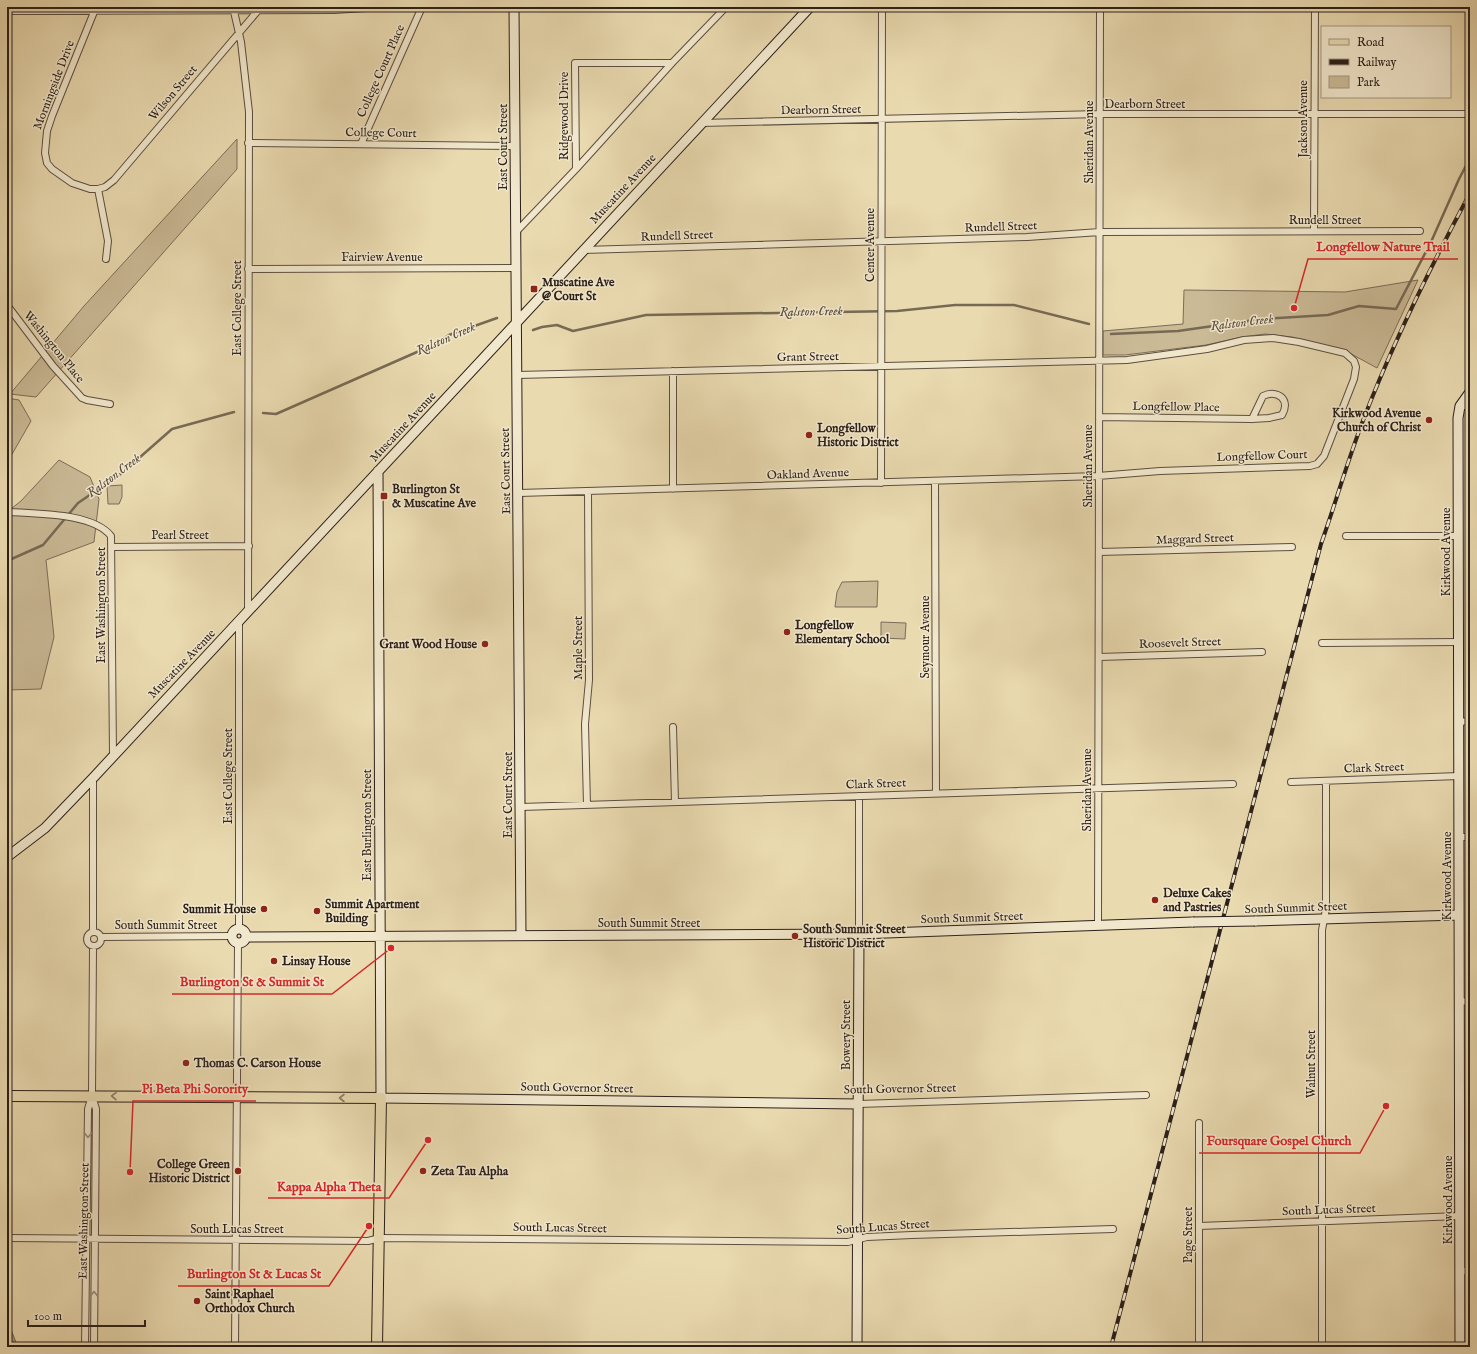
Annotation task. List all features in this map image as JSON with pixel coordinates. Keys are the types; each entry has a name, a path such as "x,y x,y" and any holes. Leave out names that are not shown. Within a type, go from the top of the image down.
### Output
{"main road":[{"name":"South Governor Street","path":"7,1096 381,1098"},
{"name":"East Burlington Street","path":"378,1347 381,1098"}],"street":[{"path":"7,11 96,8 260,8 334,10 382,7"},
{"name":"College Court Place","path":"361,144 422,7"},
{"name":"East Court Street","path":"514,7 515,268 519,493 521,935"},
{"name":"Ridgewood Drive","path":"515,233 576,169 672,63 726,7"},
{"name":"Muscatine Avenue","path":"7,857 45,828 238,623 248,610 516,321 810,7"},
{"name":"Center Avenue","path":"881,483 882,7"},
{"name":"Sheridan Avenue","path":"1098,926 1100,7"},
{"name":"Jackson Avenue","path":"1314,230 1315,7"},
{"name":"Morningside Drive","path":"96,8 52,116 45,141 45,153 47,163 62,178 83,187 98,189"},
{"name":"East College Street","path":"233,8 239,34 247,90 248,610"},
{"name":"Wilson Street","path":"98,189 105,187 114,180 260,8"},
{"name":"Ridgewood Drive","path":"576,169 575,63 672,63"},
{"name":"Dearborn Street","path":"701,123 1100,114 1470,114"},
{"name":"College Court","path":"248,143 515,146"},
{"path":"98,189 108,241 106,259"},
{"name":"Rundell Street","path":"583,250 1027,237 1100,232 1314,230 1420,231"},
{"name":"Fairview Avenue","path":"248,269 515,268"},
{"name":"Washington Place","path":"7,305 53,366 82,398 110,404"},
{"name":"Longfellow Court","path":"1098,476 1160,471 1317,464 1324,456 1356,373 1354,361 1345,352 1273,338 1244,340 1207,349 1134,359 1099,360"},
{"name":"Grant Street","path":"517,375 1099,360"},
{"path":"673,371 673,489"},
{"path":"1460,406 1470,392"},
{"name":"Longfellow Place","path":"1099,418 1252,419 1269,418 1282,415 1285,410 1285,401 1282,397 1274,393 1264,396 1252,419"},
{"path":"1460,406 1470,406"},
{"name":"Kirkwood Avenue","path":"1460,406 1458,418 1460,1347"},
{"name":"East Burlington Street","path":"378,471 381,1098"},
{"name":"Oakland Avenue","path":"519,493 1098,476"},
{"name":"Seymour Avenue","path":"935,481 936,794"},
{"name":"Maple Street","path":"587,805 585,724 590,680 588,491"},
{"name":"East Washington Street","path":"11,512 73,518 103,528 111,536 113,756"},
{"path":"1346,536 1458,536"},
{"name":"Pearl Street","path":"112,547 249,546"},
{"name":"Maggard Street","path":"1099,552 1292,547"},
{"name":"East College Street","path":"238,623 238,929"},
{"path":"1322,643 1459,642"},
{"name":"Roosevelt Street","path":"1099,657 1262,652"},
{"path":"1459,722 1470,722"},
{"path":"673,727 675,802"},
{"name":"Clark Street","path":"1290,782 1459,776"},
{"path":"92,778 92,932"},
{"name":"Walnut Street","path":"1322,1347 1322,930 1326,910 1326,781"},
{"name":"Clark Street","path":"521,807 1232,784"},
{"name":"Bowery Street","path":"857,1347 859,796"},
{"path":"1459,837 1470,837"},
{"name":"South Summit Street","path":"246,936 859,934 1193,922 1459,915"},
{"path":"238,929 244,932 246,936 244,941 238,944 234,942 231,936 233,932 238,929"},
{"path":"92,932 98,933 101,937 100,944 93,947 88,944 86,939 88,934 92,932"},
{"name":"South Summit Street","path":"101,937 231,936"},
{"path":"235,1347 237,1240 238,944"},
{"name":"East Washington Street","path":"85,1347 88,1109 92,1096 93,947"},
{"path":"1460,1001 1470,1002"},
{"name":"South Governor Street","path":"381,1098 858,1104 1146,1095"},
{"name":"East Washington Street","path":"92,1096 96,1109 94,1347"},
{"name":"Page Street","path":"1199,1124 1199,1347"},
{"path":"1460,1144 1470,1144"},
{"name":"South Lucas Street","path":"1199,1226 1460,1216"},
{"name":"South Lucas Street","path":"7,1238 237,1240 368,1240 380,1238 848,1242 867,1237 1113,1229"},
{"path":"1460,1271 1470,1271"}],"green space":[{"path":"237,139 237,169 36,397 10,394 84,306"},
{"path":"1418,280 1377,368 1344,350 1292,337 1265,334 1242,337 1206,345 1125,355 1103,355 1103,331 1183,324 1184,290 1345,292"},
{"path":"7,398 19,400 31,421 11,456 7,458"},
{"path":"59,460 90,477 99,499 94,542 46,560 54,637 41,689 7,690 7,512 21,501"},
{"path":"122,485 122,497 119,504 108,504 107,486"},
{"path":"878,581 877,607 835,607 837,592 842,582"},
{"path":"881,622 906,623 905,639 881,638"}],"shaded area":[{"path":"7,1320 18,1347 14,1347 10,1341"}],"waterway":[{"name":"Ralston Creek","path":"1111,334 1178,331 1262,319 1328,315 1359,306 1396,309 1431,242 1470,158"},
{"name":"Ralston Creek","path":"533,330 557,325 573,331 646,315 897,311 955,305 1014,305 1089,324"},
{"name":"Ralston Creek","path":"263,413 276,414 417,352 430,349 449,335 497,318"},
{"name":"Ralston Creek","path":"7,561 43,545 78,503 122,473 172,429 234,412"}],"railway":[{"path":"1111,1347 1321,544 1358,433 1388,360 1427,276 1470,193"}],"place":[{"name":"Muscatine Ave @ Court St","path":"534,289"},
{"name":"Longfellow Nature Trail","path":"1294,308"},
{"name":"Kirkwood Avenue Church of Christ","path":"1429,420"},
{"name":"Longfellow Historic District","path":"809,435"},
{"name":"Burlington St & Muscatine Ave","path":"384,496"},
{"name":"Longfellow Elementary School","path":"787,632"},
{"name":"Grant Wood House","path":"485,644"},
{"name":"Deluxe Cakes and Pastries","path":"1155,900"},
{"name":"Summit House","path":"264,909"},
{"name":"Summit Apartment Building","path":"317,911"},
{"name":"South Summit Street Historic District","path":"795,936"},
{"name":"Burlington St & Summit St","path":"391,948"},
{"name":"Linsay House","path":"274,961"},
{"name":"Thomas C. Carson House","path":"186,1063"},
{"name":"Foursquare Gospel Church","path":"1386,1106"},
{"name":"Kappa Alpha Theta","path":"428,1140"},
{"name":"College Green Historic District","path":"238,1171"},
{"name":"Zeta Tau Alpha","path":"423,1171"},
{"name":"Pi Beta Phi Sorority","path":"130,1172"},
{"name":"Burlington St & Lucas St","path":"369,1226"},
{"name":"Saint Raphael Orthodox Church","path":"197,1301"}]}
